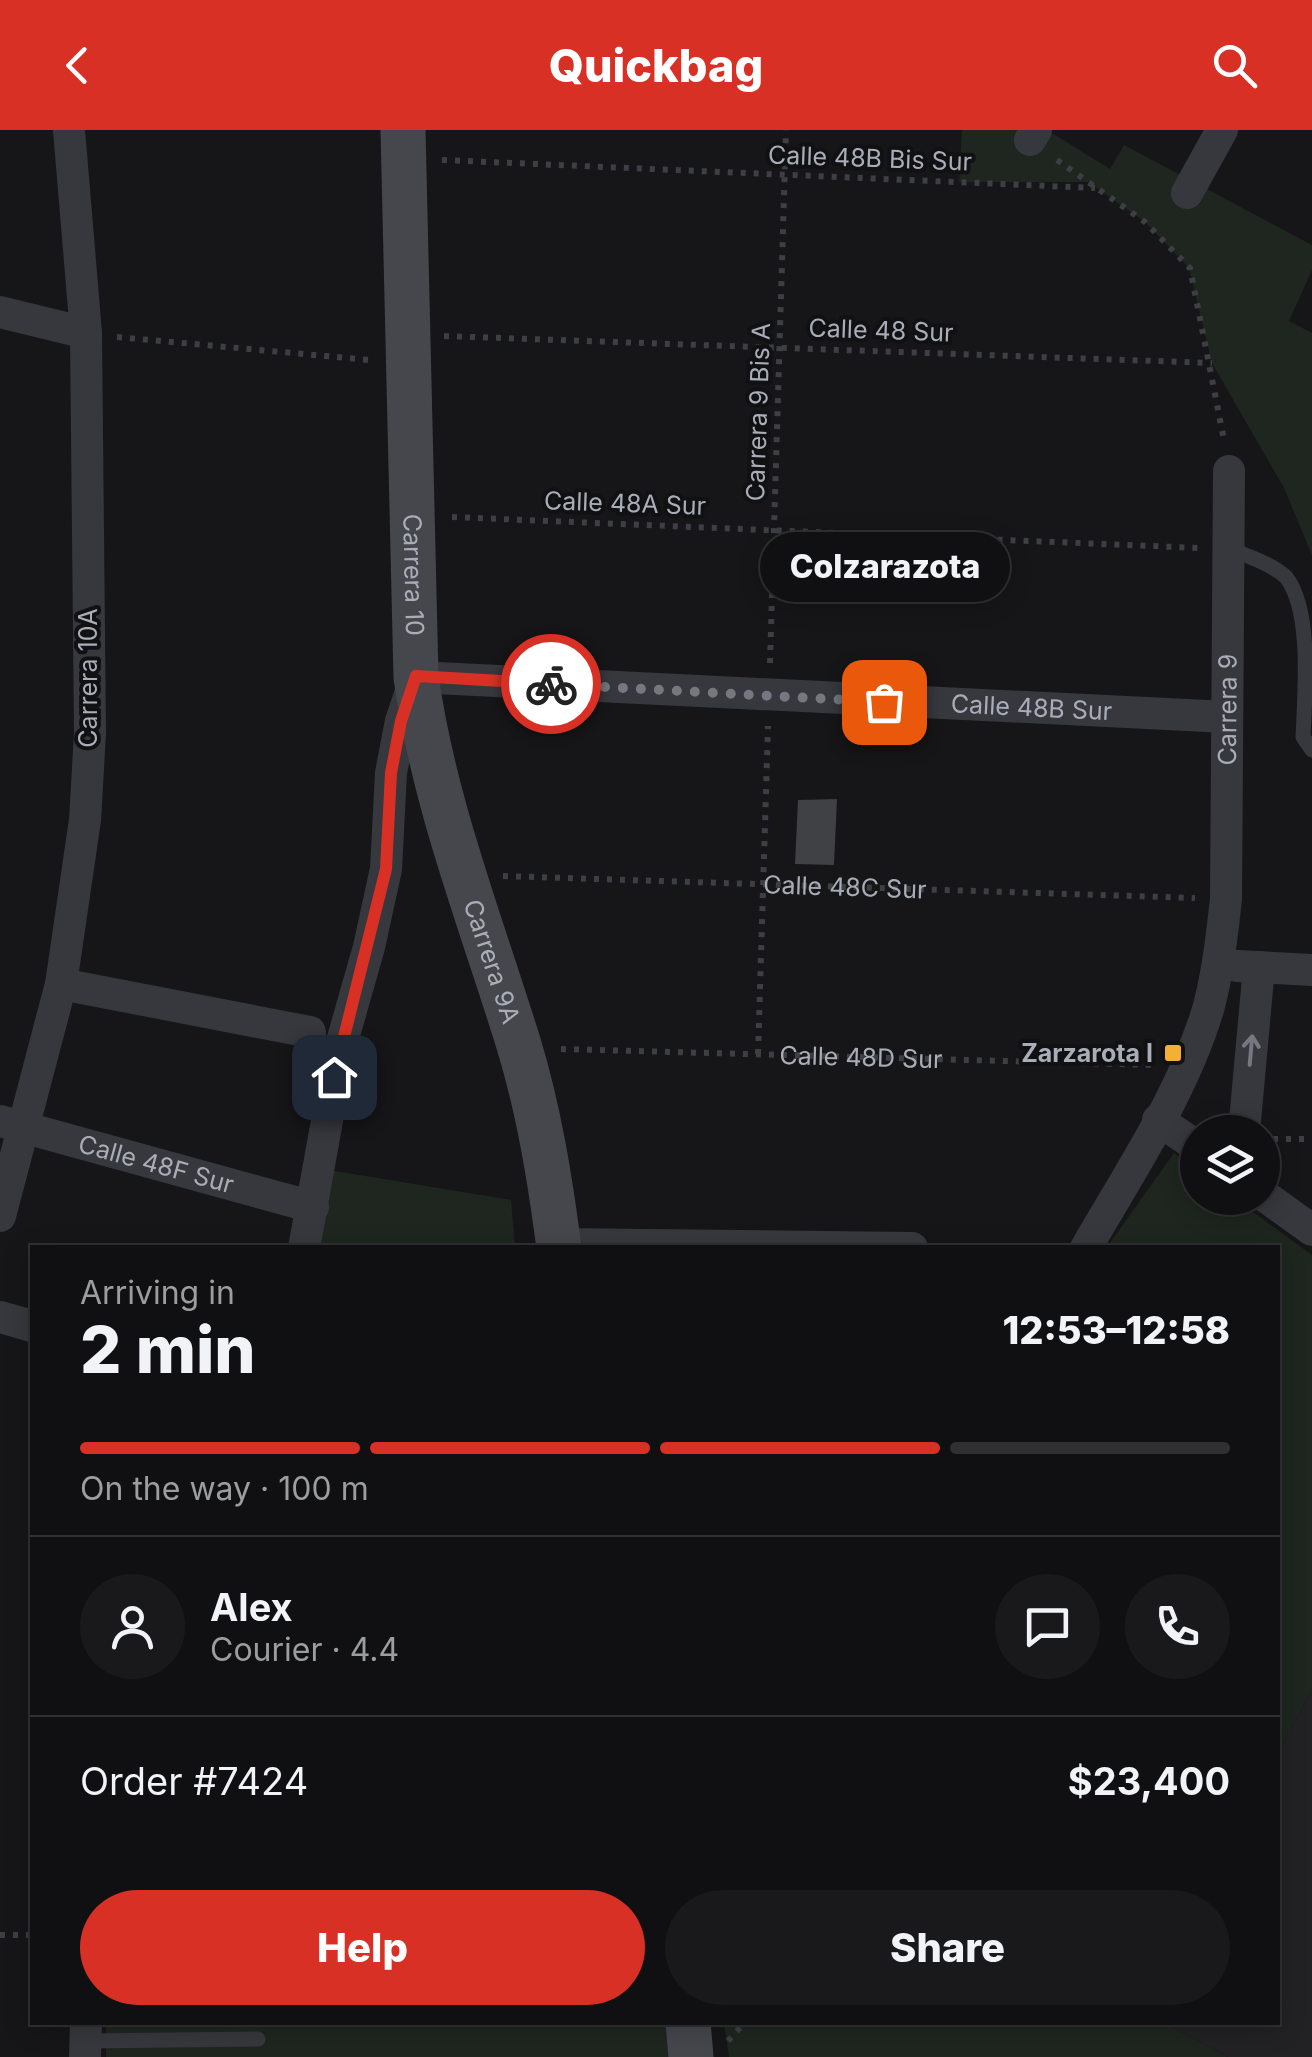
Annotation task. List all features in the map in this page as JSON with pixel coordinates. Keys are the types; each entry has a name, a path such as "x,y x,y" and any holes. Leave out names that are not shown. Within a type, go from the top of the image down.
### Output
{"street":[{"name":"Carrera 10A","path":"0,1216 13,1124 61,984 85,820 90,732 86,333 69,130"},
{"path":"1187,193 1222,130"},
{"name":"Carrera 10","path":"305,1245 340,1049 370,947 386,869 391,773 401,721 416,676 419,349 404,144"},
{"path":"0,312 86,333"},
{"name":"Carrera 9","path":"1088,1245 1184,1066 1208,1008 1218,965 1226,899 1228,471"},
{"name":"Calle 48B Sur","path":"416,676 769,697 1228,717"},
{"name":"Carrera 9A","path":"416,676 430,760 532,1092 559,1245"},
{"path":"1218,965 1312,970"},
{"path":"1246,1115 1259,967"},
{"path":"61,984 310,1032"},
{"path":"1158,1120 1180,1135"},
{"name":"Calle 48F Sur","path":"13,1124 313,1207"},
{"path":"1280,1207 1312,1230"},
{"path":"0,1316 30,1325"},
{"path":"688,2025 692,2057"}],"lane":[{"path":"1230,549 1290,580 1302,600 1310,632 1302,736 1312,750"},
{"path":"86,2040 258,2038"}],"path":[{"name":"Carrera 9 Bis A","path":"758,1054 786,130"},
{"name":"Calle 48B Bis Sur","path":"404,144 785,174 1095,188 1145,222 1190,268 1212,363"},
{"name":"Calle 48 Sur","path":"86,333 176,346 780,346 1212,363"},
{"path":"1212,363 1228,471"},
{"name":"Calle 48A Sur","path":"438,517 1230,549"},
{"name":"Calle 48C Sur","path":"463,874 1226,899"},
{"name":"Calle 48D Sur","path":"559,1048 1184,1066"},
{"path":"1280,1139 1312,1139"},
{"path":"0,1935 30,1934"}],"shaded area":[{"path":"962,130 1047,130 1110,169 1124,145 1312,245 1312,270 1289,321 1312,333 1312,555 1284,488 1212,363 1189,268 1145,222 1088,182 959,182"},
{"path":"1174,1153 1180,1157 1180,1215 1257,1215 1312,1255 1312,1690 1280,1748 1280,1245 1108,1245"},
{"path":"329,1170 511,1200 515,1245 313,1245"},
{"path":"1312,1690 1312,2057 1228,2057 1169,2025 1280,2025 1280,1748"},
{"path":"106,2025 666,2025 670,2057 106,2057"},
{"path":"724,2025 1169,2025 1228,2057 729,2057"}],"building":[{"path":"837,799 834,865 795,864 798,800"}],"way so far":[{"path":"551,684 884,702"}],"place":[{"name":"Colzarazota","path":"884,702"},
{"name":"Zarzarota I","path":"1173,1053"}],"route":[{"path":"334,1077 370,947 386,869 391,773 401,721 416,676 551,684"}]}
